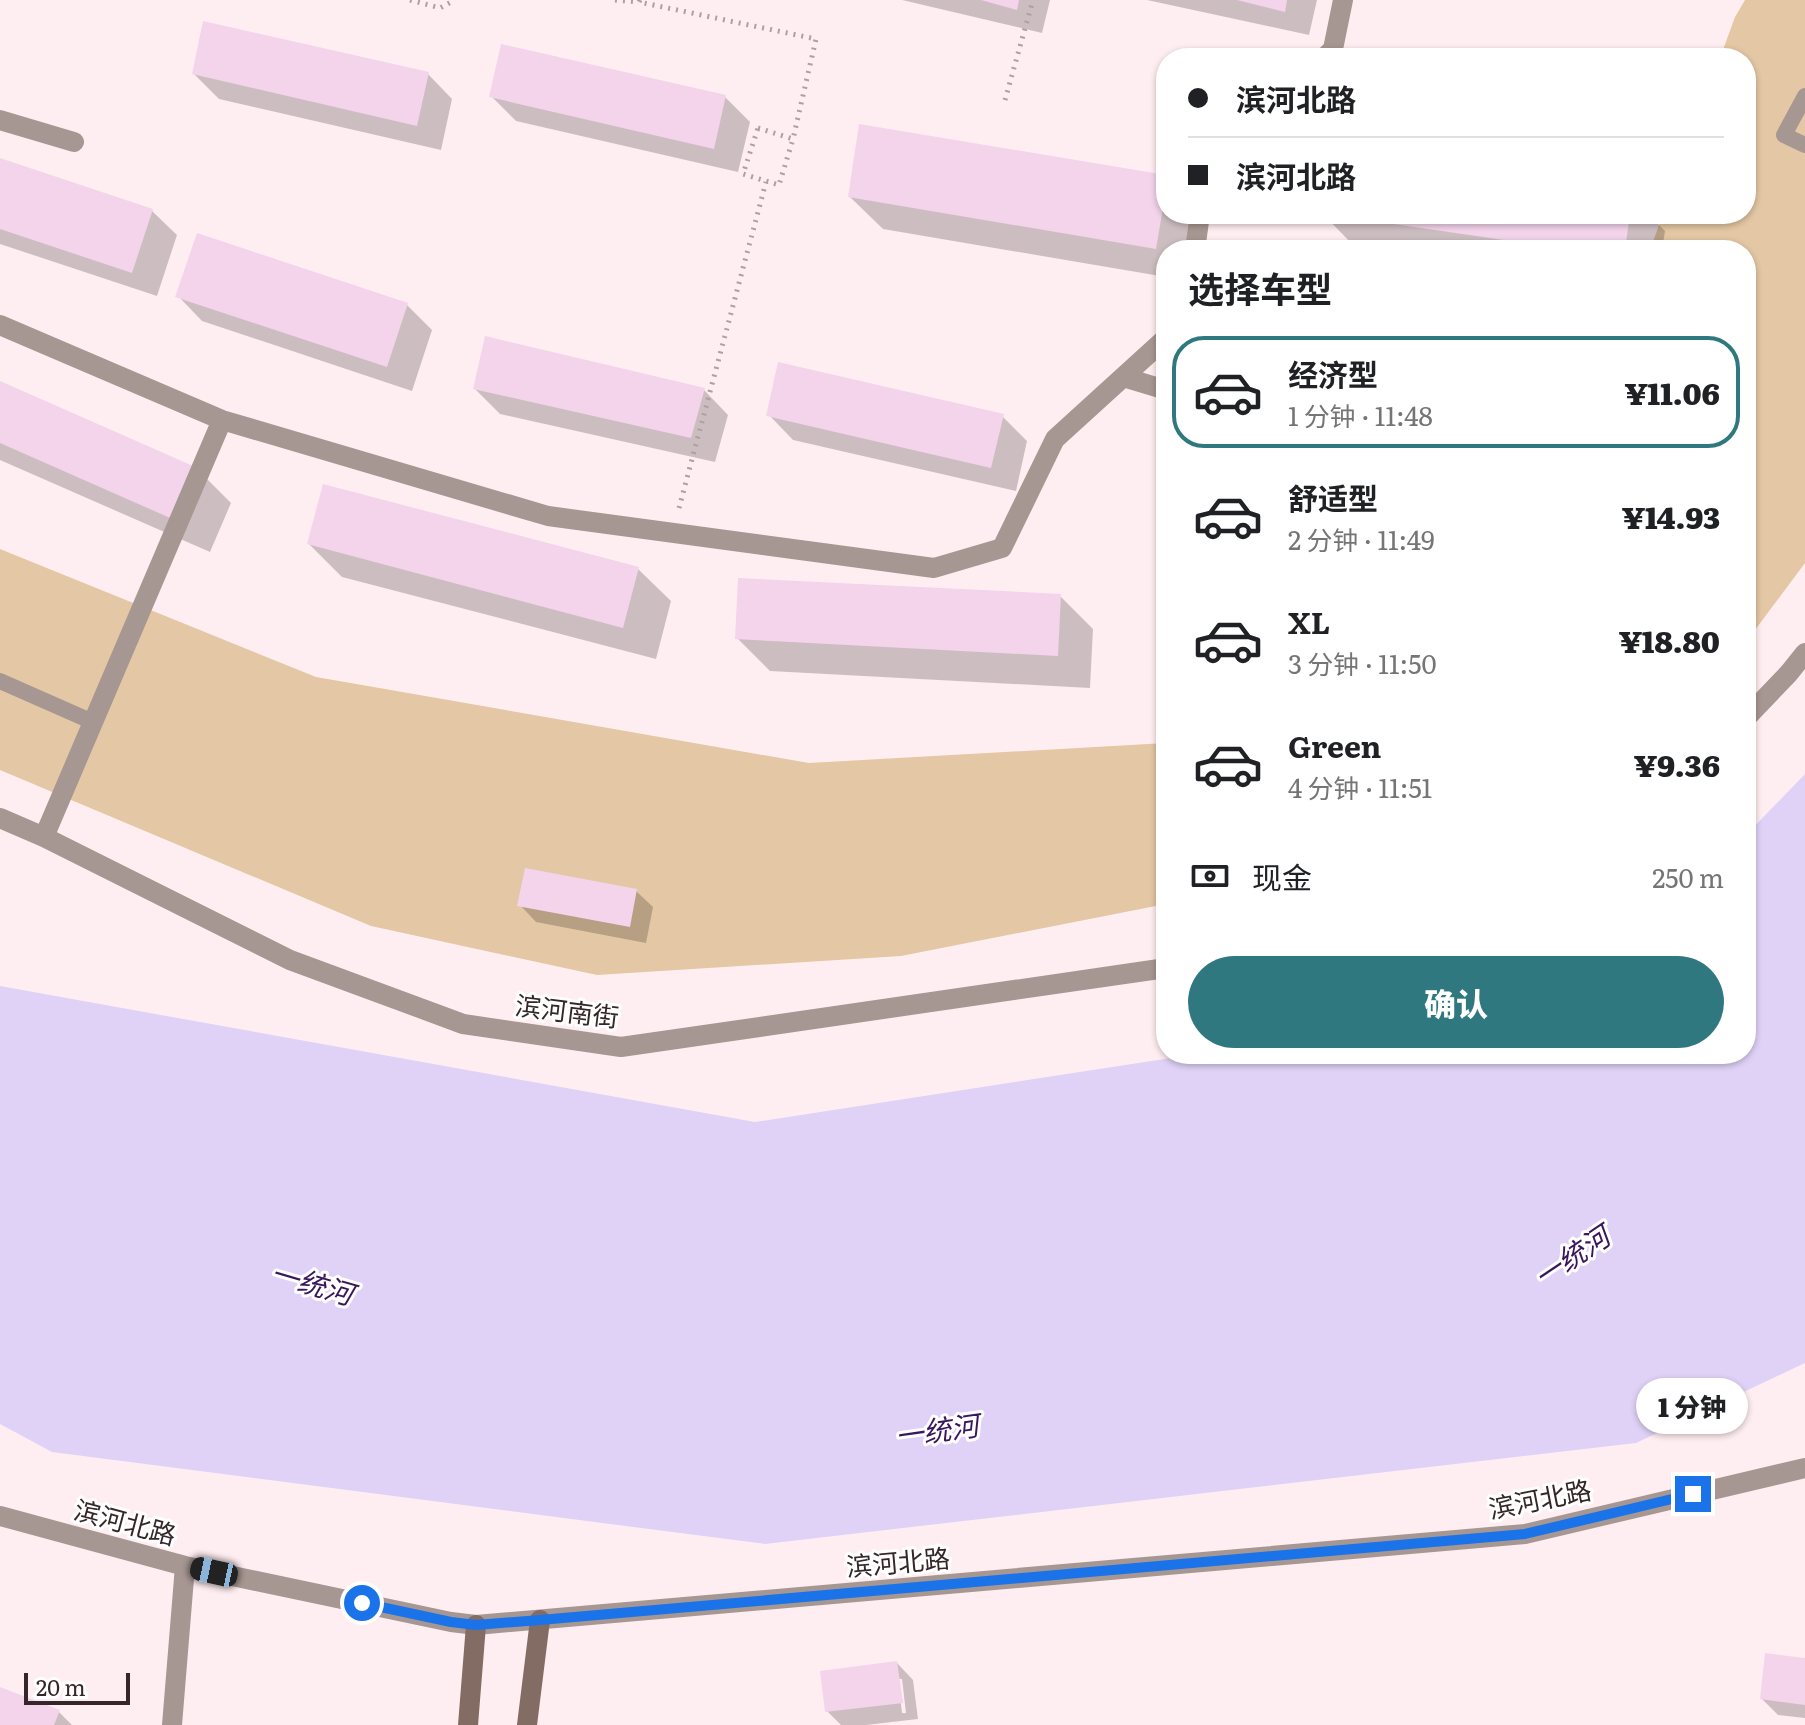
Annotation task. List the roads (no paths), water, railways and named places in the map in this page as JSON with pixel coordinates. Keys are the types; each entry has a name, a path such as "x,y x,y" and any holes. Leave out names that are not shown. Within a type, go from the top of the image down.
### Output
{"street":[{"path":"1333,48 1343,0"},
{"path":"0,120 74,142"},
{"path":"0,325 222,420 548,516 934,568 1002,548 1055,439 1156,347"},
{"path":"1123,377 1156,387"},
{"path":"44,837 222,420"},
{"path":"1756,708 1805,653"},
{"name":"滨河南街","path":"0,818 290,960 448,1019 463,1024 621,1047 1156,969"},
{"name":"滨河北路","path":"0,1516 185,1566 476,1625 1525,1534 1805,1468"},
{"path":"172,1725 185,1566"},
{"path":"527,1725 540,1620"},
{"path":"468,1725 476,1625"}],"lane":[{"path":"1805,96 1784,135 1805,145"},
{"path":"0,681 93,722"}],"water":[{"name":"一统河","path":"1805,774 1805,1363 1636,1443 765,1544 52,1452 0,1424 0,986 755,1122 1156,1060 1156,1064 1756,1064 1756,825"}]}
